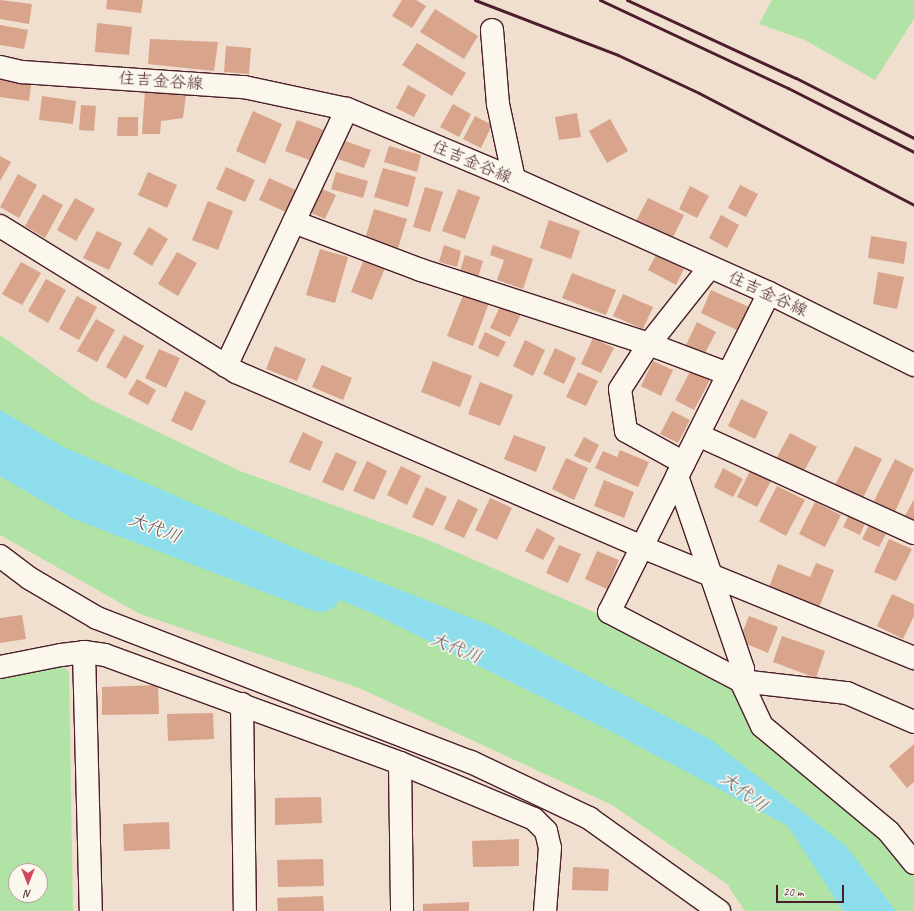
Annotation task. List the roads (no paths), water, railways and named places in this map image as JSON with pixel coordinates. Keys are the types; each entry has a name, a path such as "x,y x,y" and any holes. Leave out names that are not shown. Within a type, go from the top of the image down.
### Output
{"street":[{"path":"492,30 498,104 514,179"},
{"name":"住吉金谷線","path":"0,67 22,72 244,87 347,109 514,179 710,267 769,294 914,365"},
{"path":"226,366 347,109"},
{"path":"294,222 421,270 648,344 728,374"},
{"path":"0,226 226,366 710,575 914,658"},
{"path":"710,267 648,344 620,389 626,431 681,470 710,575 743,669 741,681 762,726 889,832 914,862"},
{"path":"769,294 609,612 741,681 847,692 914,722"},
{"path":"698,435 914,533"},
{"path":"0,556 29,578 98,618 471,762 589,818 718,911"},
{"path":"0,667 84,652 105,655 242,704 400,764 534,819 546,831 550,848 545,911"},
{"path":"84,652 91,911"},
{"path":"242,704 245,911"},
{"path":"400,764 402,911"}],"water":[{"path":"0,410 64,447 304,552 489,625 710,739 846,846 896,911 843,911 788,826 614,733 374,614 0,460"}],"waterway":[{"name":"大代川","path":"0,452 80,499 320,591"}],"railway":[{"path":"475,0 618,55 699,93 914,205"},
{"path":"600,0 788,88 914,152"},
{"path":"627,0 796,78 914,138"}]}
